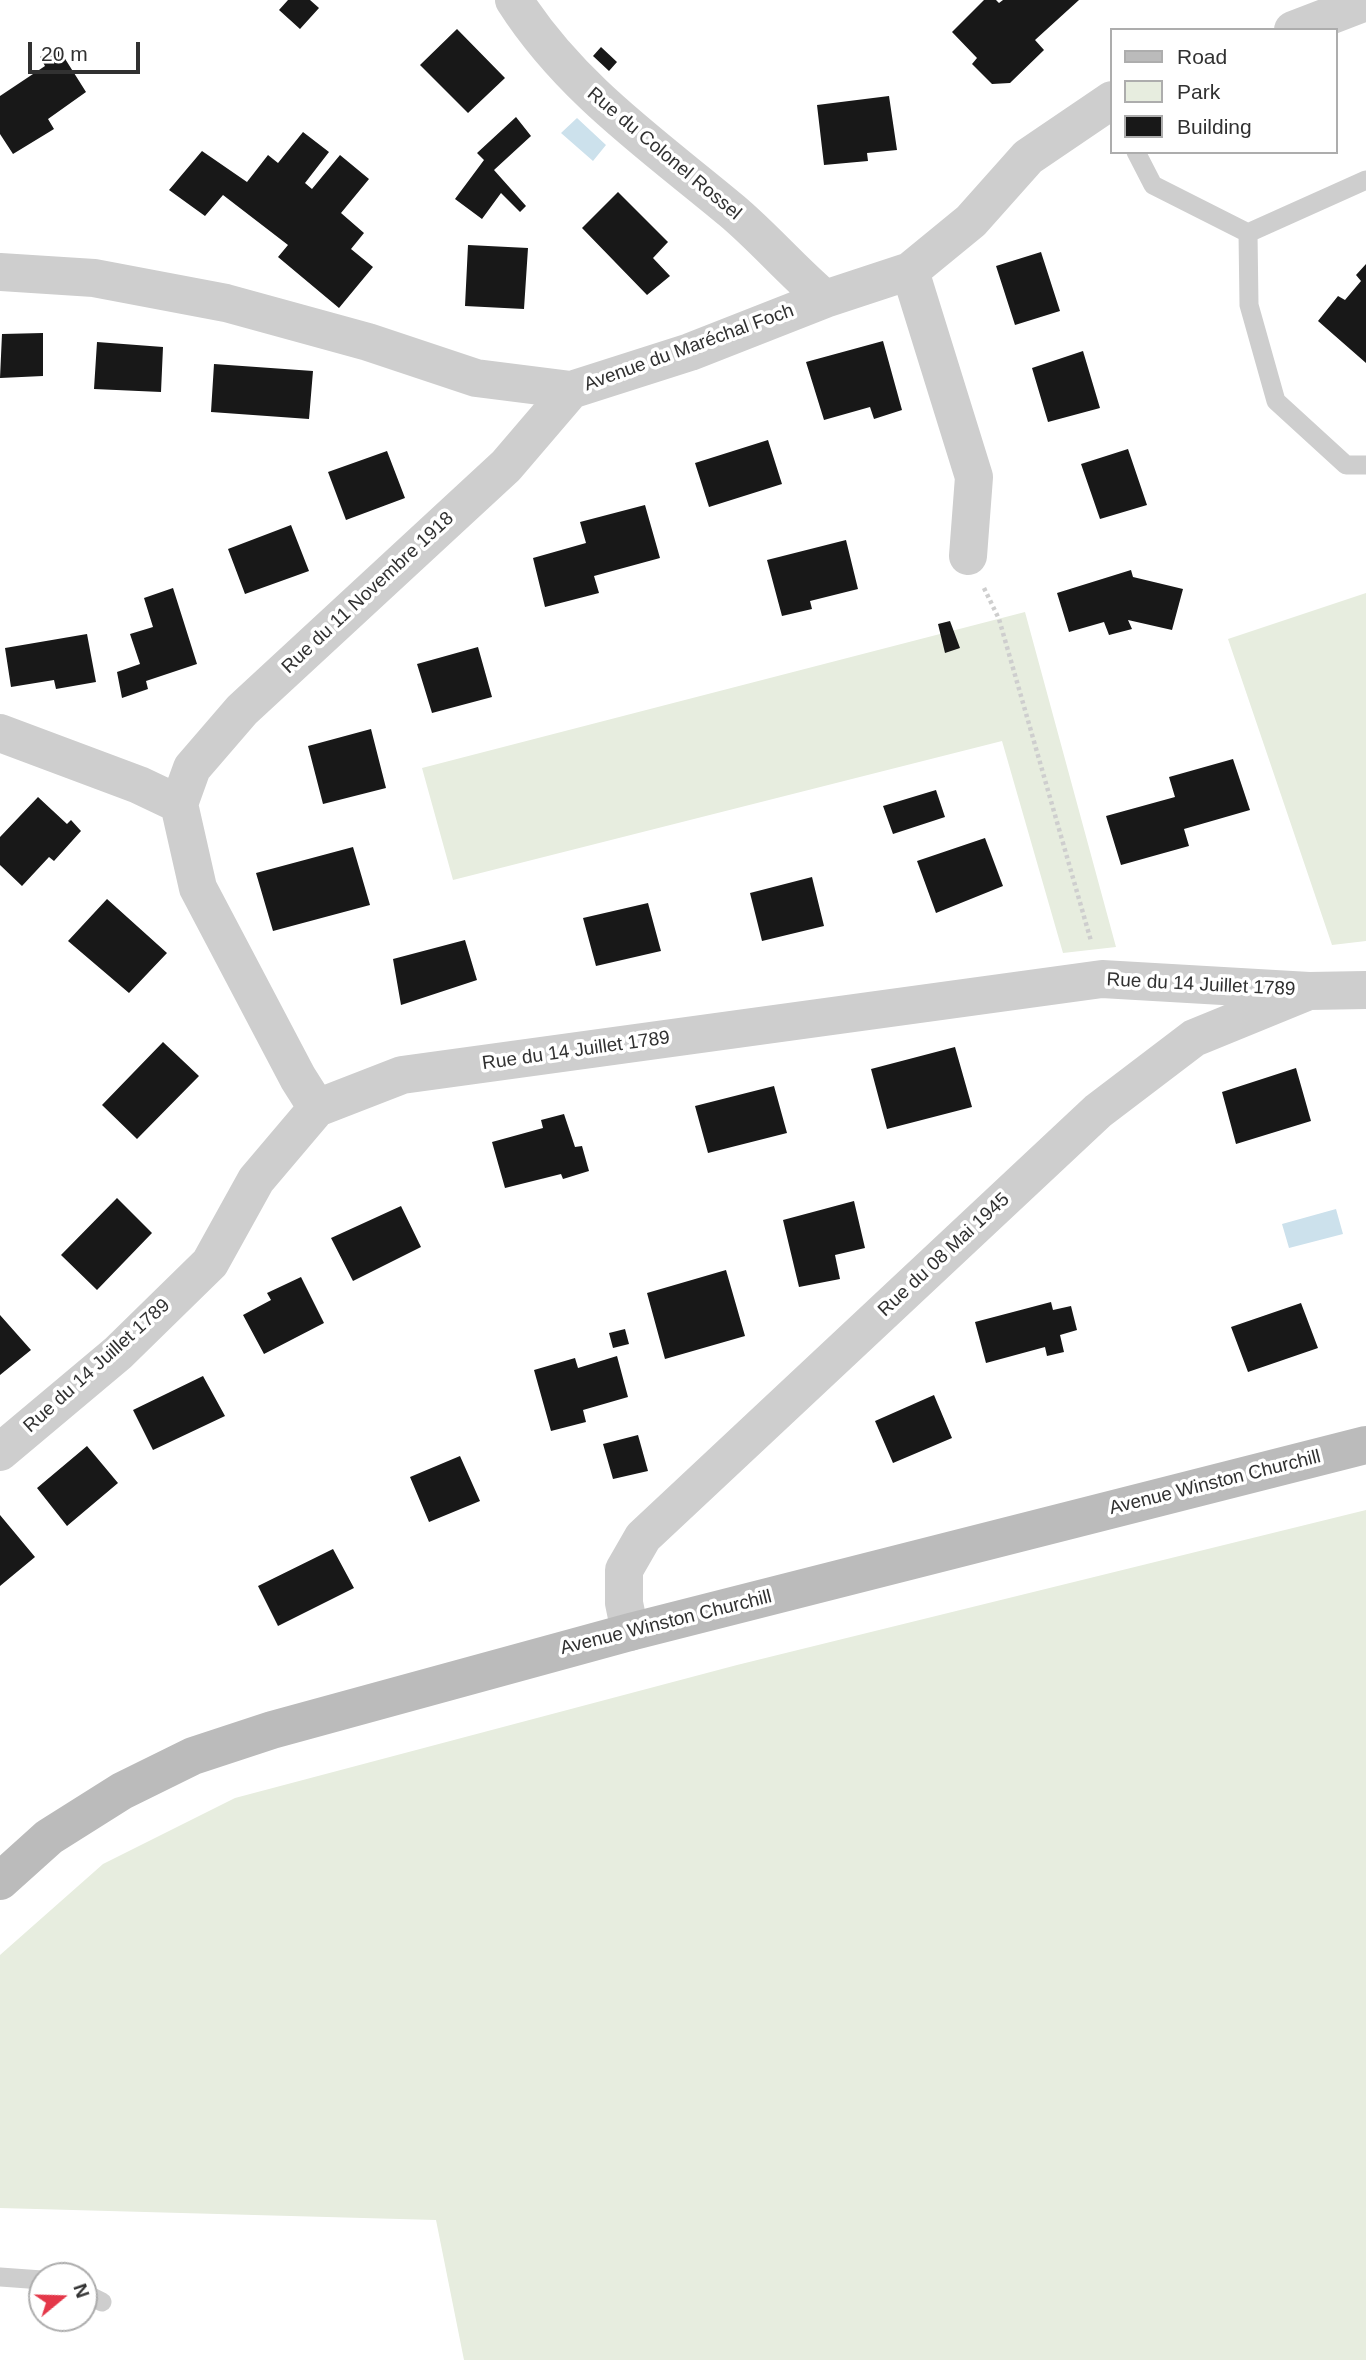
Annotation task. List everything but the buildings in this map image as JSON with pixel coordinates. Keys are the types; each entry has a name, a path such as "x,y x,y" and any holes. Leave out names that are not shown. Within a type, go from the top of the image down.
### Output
{"main road":[{"name":"Avenue Winston Churchill","path":"0,1881 49,1836 122,1791 193,1756 419,1687 1366,1445"}],"street":[{"name":"Rue du Colonel Rossel","path":"514,0 567,70 629,130 734,212 825,299"},
{"path":"1298,28 1366,2"},
{"name":"Avenue du Maréchal Foch","path":"0,272 94,278 226,303 368,342 476,378 571,390 690,352 825,299 910,271 971,221 1028,157 1110,104"},
{"path":"910,271 974,477 968,556"},
{"name":"Rue du 11 Novembre 1918","path":"180,804 192,768 242,710 506,466 571,390"},
{"path":"0,733 139,785 180,804 198,888 298,1078 317,1108"},
{"name":"Rue du 14 Juillet 1789","path":"0,1452 118,1353 210,1263 256,1180 317,1108 402,1076 1102,979 1309,991"},
{"name":"Rue du 08 Mai 1945","path":"630,1632 624,1603 624,1570 643,1537 1098,1111 1194,1038 1309,991 1366,990"}],"lane":[{"path":"1137,154 1153,185 1248,233"},
{"path":"1248,233 1366,180"},
{"path":"1248,233 1250,304 1276,401 1346,465 1366,465"},
{"path":"0,2277 28,2279"},
{"path":"98,2300 102,2302"}],"path":[{"path":"968,556 999,619 1102,979"}],"green space":[{"path":"1366,593 1366,941 1332,945 1228,639"},
{"path":"1025,612 1116,947 1063,953 1002,741 453,880 422,768"},
{"path":"1366,1510 1366,2360 464,2360 436,2220 0,2208 0,1955 103,1864 235,1798 737,1665"}],"water":[{"path":"577,118 606,145 593,161 561,133"},
{"path":"1336,1209 1343,1234 1289,1248 1282,1224"}]}
